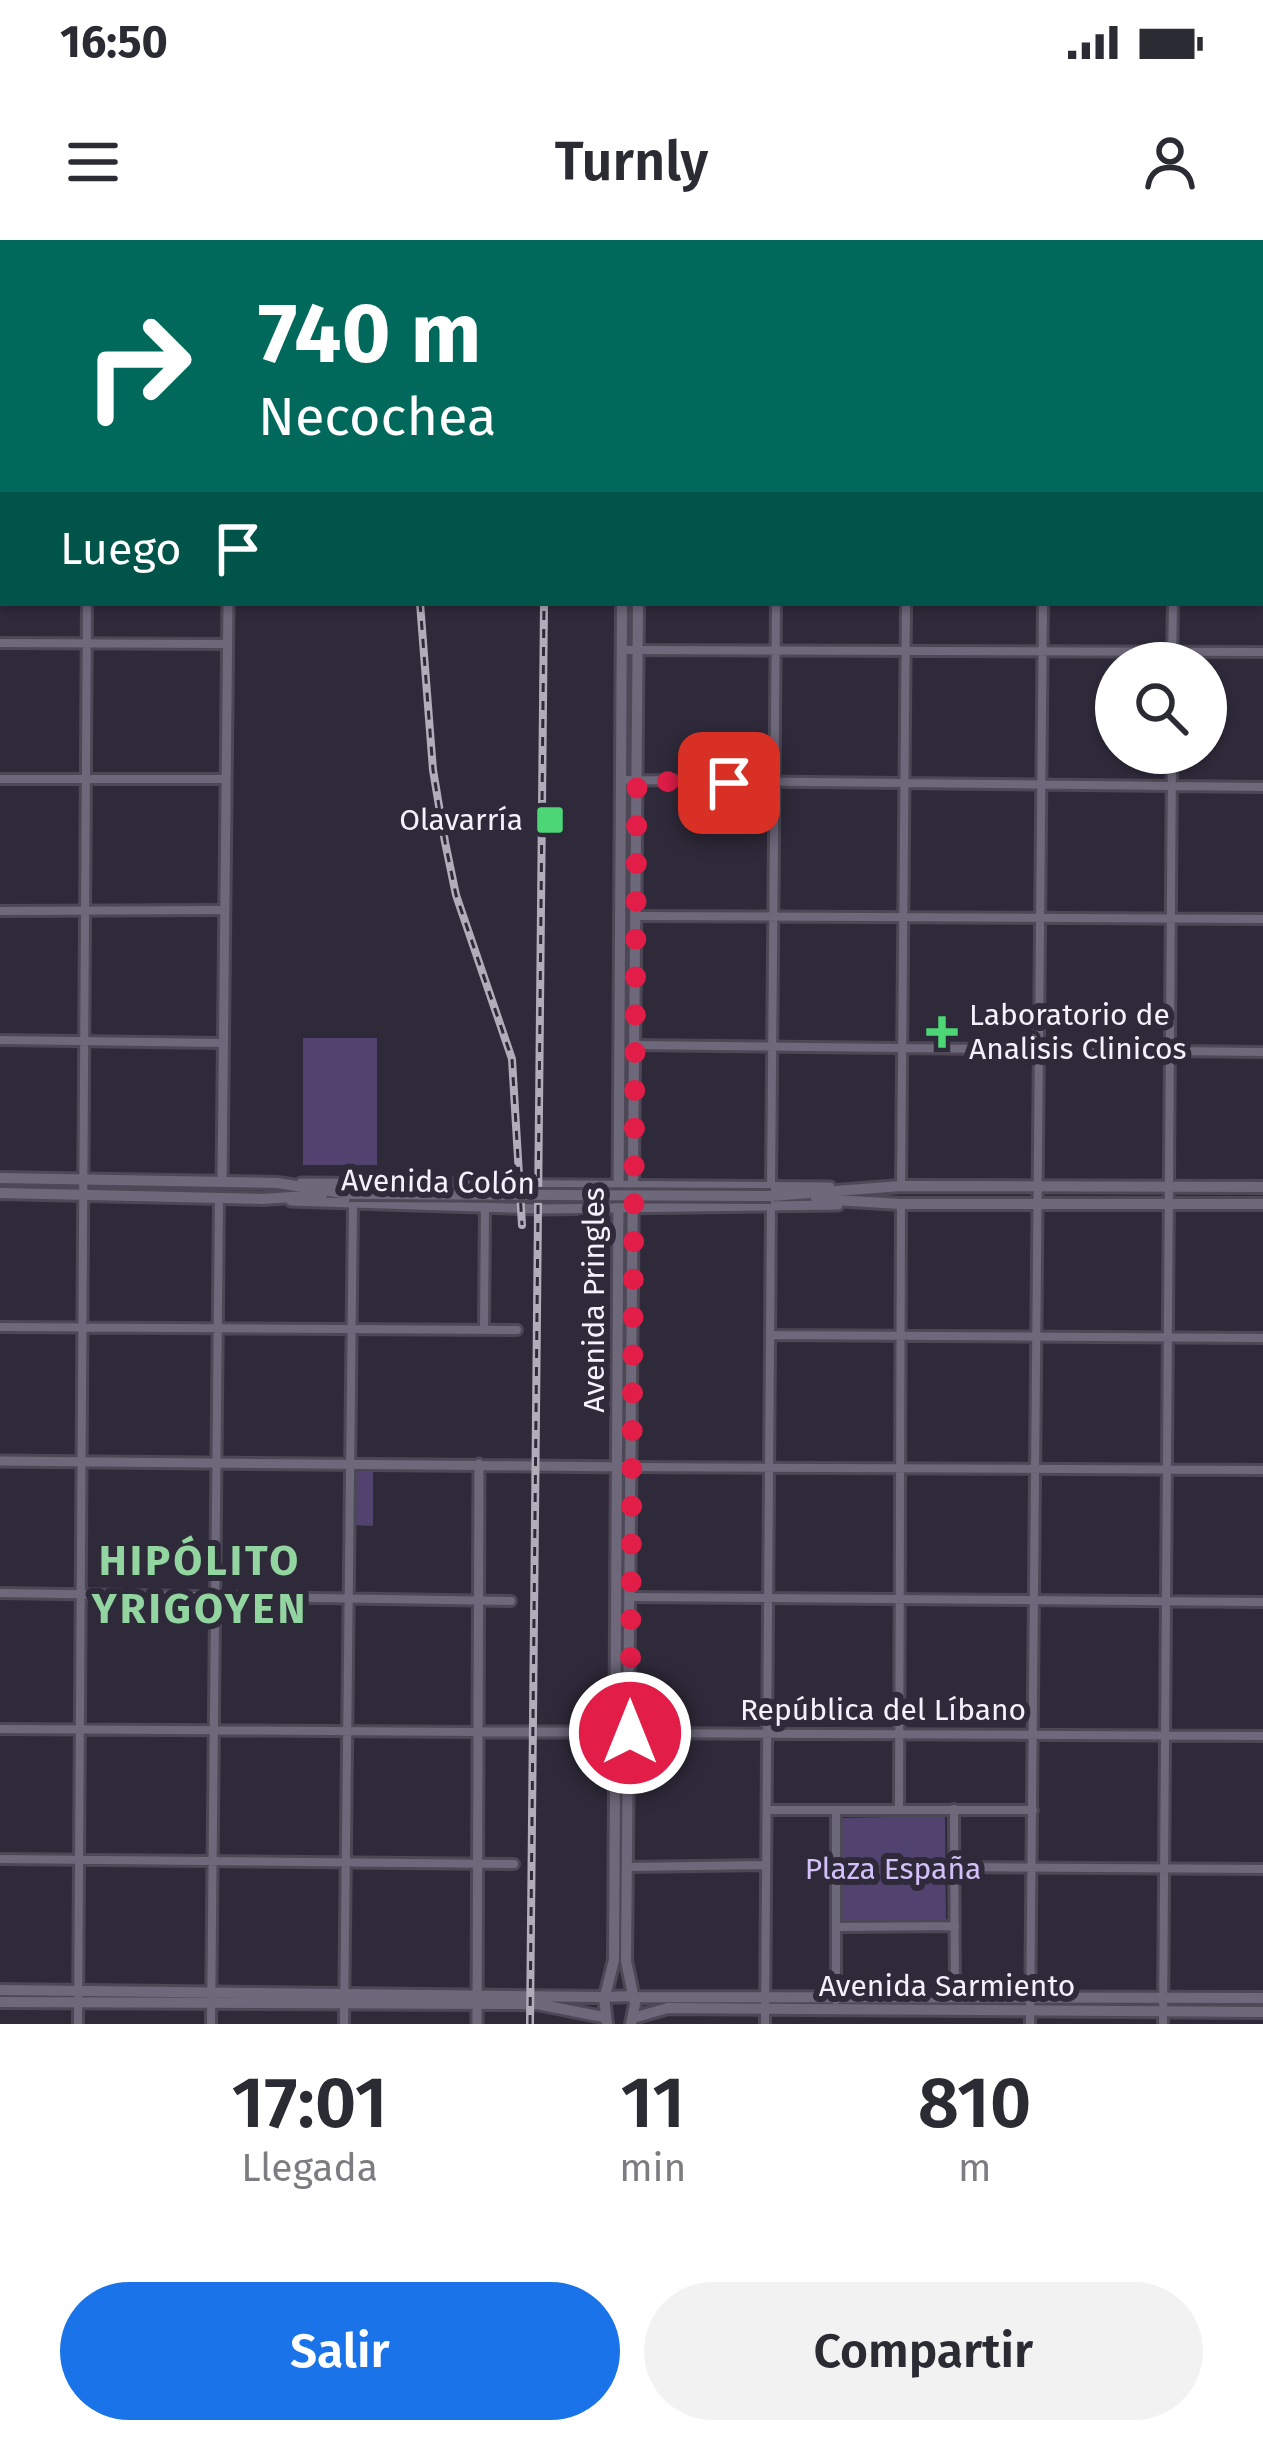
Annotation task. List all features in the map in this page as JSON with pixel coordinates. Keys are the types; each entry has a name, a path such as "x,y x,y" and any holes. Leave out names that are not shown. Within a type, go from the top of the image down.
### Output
{"main road":[{"name":"Avenida Pringles","path":"604,2020 614,1960 623,1467 622,606"},
{"name":"Avenida Pringles","path":"625,1186 634,1046 638,606"},
{"name":"Avenida Colón","path":"0,1178 278,1184 351,1199"},
{"name":"Avenida Colón","path":"771,1196 902,1186 1263,1186"},
{"name":"Avenida Colón","path":"0,1193 262,1199 771,1196 901,1204 1263,1204"},
{"name":"Avenida Pringles","path":"623,1467 631,1597 626,1961 632,2020"},
{"path":"0,1990 79,1997"},
{"name":"Avenida Sarmiento","path":"605,1996 766,2003"},
{"path":"0,2002 79,1997 605,1996"},
{"name":"Avenida Sarmiento","path":"898,2004 955,1999 1030,2011 1163,1997 1263,1998"},
{"path":"477,1999 537,2004 604,2020"},
{"name":"Avenida Sarmiento","path":"604,2020 632,2020 668,2008 766,2003 898,2004 1163,2018 1263,2012"}],"street":[{"path":"78,2024 87,606"},
{"path":"222,1182 228,606"},
{"path":"765,2024 776,606"},
{"path":"902,1186 906,606"},
{"path":"1030,2011 1042,606"},
{"path":"1172,642 1173,606"},
{"path":"0,643 227,644"},
{"path":"621,650 1095,651"},
{"path":"1227,652 1263,652"},
{"path":"1163,2018 1172,774"},
{"path":"0,779 225,779"},
{"path":"622,780 1263,787"},
{"path":"0,911 224,910"},
{"path":"634,916 1263,919"},
{"path":"0,1040 224,1043"},
{"path":"634,1046 1263,1052"},
{"name":"Avenida Colón","path":"278,1184 625,1186 771,1196"},
{"name":"Avenida Colón","path":"351,1199 625,1208 771,1196"},
{"path":"211,2024 219,1198"},
{"path":"344,2024 351,1199"},
{"path":"899,1810 901,1204"},
{"path":"484,1330 485,1206"},
{"path":"0,1327 518,1330"},
{"path":"772,1335 1263,1338"},
{"path":"0,1461 1263,1470"},
{"path":"477,2024 479,1464"},
{"path":"0,1593 512,1601"},
{"path":"631,1597 1263,1602"},
{"name":"República del Líbano","path":"0,1730 1263,1736"},
{"path":"954,1809 955,1999"},
{"path":"767,1810 1033,1810"},
{"path":"836,1810 836,2003"},
{"path":"0,1859 514,1864"},
{"path":"628,1867 766,1865"},
{"path":"954,1867 1263,1869"},
{"path":"838,1928 955,1926"},
{"path":"898,2004 899,2024"}],"green space":[{"path":"303,1038 377,1038 377,1165 303,1165"},
{"path":"356,1471 373,1471 373,1526 355,1525"},
{"name":"Plaza España","path":"945,1816 946,1920 840,1922 839,1818"}],"railway":[{"path":"420,606 433,770 445,842 456,895 512,1059 522,1225"},
{"path":"530,2024 544,606"}],"place":[{"name":"Olavarría","path":"550,820"},
{"name":"Laboratorio de Analisis Clinicos","path":"942,1032"}],"district":[{"name":"HIPÓLITO YRIGOYEN","path":"200,1585"}],"route":[{"path":"630,1733 637,781 729,783"}]}
